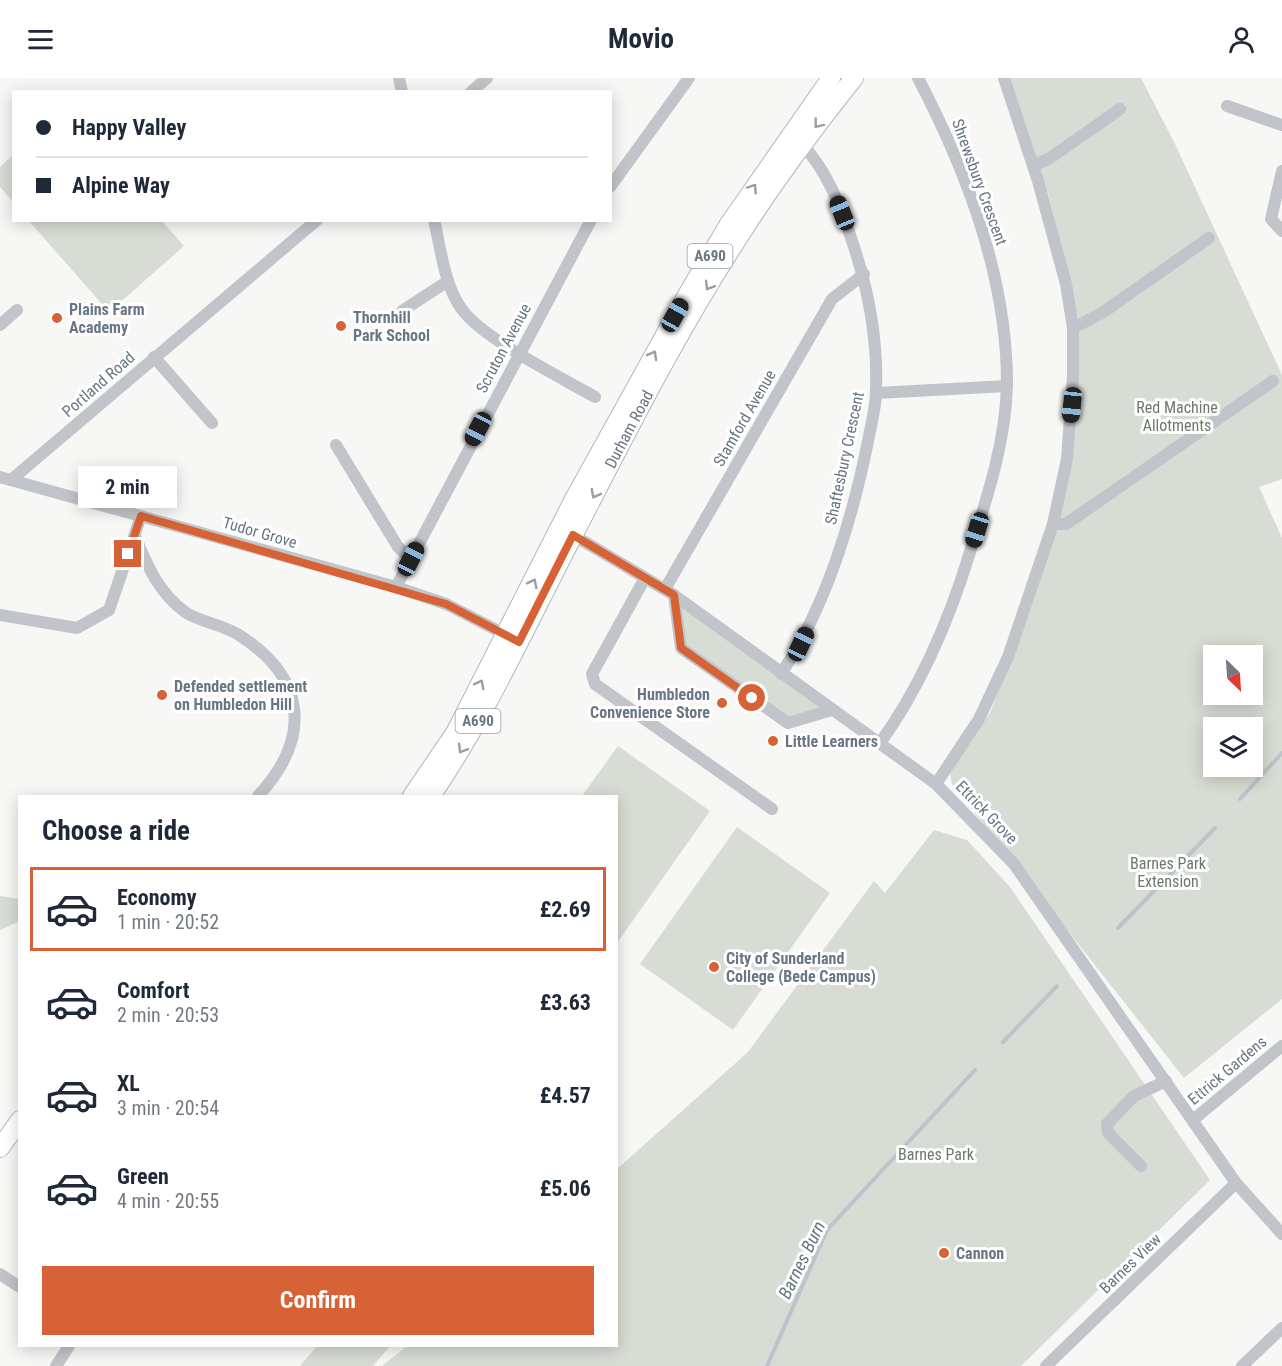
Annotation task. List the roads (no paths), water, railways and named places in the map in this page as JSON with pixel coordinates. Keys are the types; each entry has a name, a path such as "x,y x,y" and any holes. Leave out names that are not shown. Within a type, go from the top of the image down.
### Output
{"highway":[{"name":"Durham Road","path":"432,795 463,749 566,531 681,305 729,224 831,78"},
{"name":"Durham Road","path":"566,531 741,233 802,144 854,78"},
{"name":"Durham Road","path":"413,795 455,733 513,639"},
{"path":"0,1148 18,1123"},
{"path":"0,1159 18,1142"}],"street":[{"path":"473,90 487,78"},
{"path":"612,184 689,78"},
{"name":"Shrewsbury Crescent","path":"880,743 904,709 935,650 958,591 996,469 1007,386 1004,329 986,241 950,139 918,78"},
{"path":"936,784 979,719 1008,657 1053,524 1067,459 1073,376 1072,328 1066,284 1033,166 1004,78"},
{"path":"1227,106 1282,124"},
{"path":"1033,166 1050,158 1120,109"},
{"name":"Shaftesbury Crescent","path":"781,674 801,644 816,612 846,529 864,458 876,393 874,329 864,274 830,182 817,160 802,144"},
{"path":"1282,171 1271,219 1282,231"},
{"name":"Portland Road","path":"5,479 315,222"},
{"path":"434,222 448,281 461,309 481,328 595,397"},
{"name":"Scruton Avenue","path":"396,587 590,222"},
{"path":"1072,328 1101,313 1209,238"},
{"name":"Stamford Avenue","path":"670,592 832,299 864,274"},
{"path":"402,311 448,281"},
{"path":"0,325 17,310"},
{"path":"154,357 212,423"},
{"path":"1053,524 1066,524 1273,381"},
{"path":"876,393 1007,386"},
{"path":"336,445 398,547 411,559"},
{"name":"Tudor Grove","path":"5,479 396,587 446,604 513,639"},
{"path":"0,615 77,628 109,610 141,516"},
{"name":"Ettrick Grove","path":"566,531 670,592 936,784 1014,864 1236,1184 1282,1234"},
{"path":"135,536 152,576 170,598 187,613 238,634 263,652 280,673 292,696 294,722 292,744 272,781 259,795"},
{"path":"645,578 592,674 595,684 772,809"},
{"path":"670,592 681,648 788,723 832,710"},
{"name":"Ettrick Gardens","path":"1193,1120 1282,1046"},
{"path":"1141,1166 1108,1133 1107,1124 1134,1096 1166,1081"},
{"name":"Barnes View","path":"1046,1366 1236,1184"},
{"path":"0,1274 18,1286"},
{"path":"1242,1366 1281,1332"},
{"path":"56,1366 68,1347"}],"waterway":[{"name":"Barnes Burn","path":"1240,799 1282,753"},
{"path":"1118,928 1215,828"},
{"name":"Barnes Burn","path":"1003,1042 1057,986"},
{"name":"Barnes Burn","path":"767,1366 827,1230 975,1070"}],"place":[{"name":"Plains Farm Academy","path":"57,318"},
{"name":"Thornhill Park School","path":"341,326"},
{"name":"Defended settlement on Humbledon Hill","path":"162,695"},
{"name":"Humbledon Convenience Store","path":"722,703"},
{"name":"Little Learners","path":"773,741"},
{"name":"City of Sunderland College (Bede Campus)","path":"714,967"},
{"name":"Cannon","path":"944,1253"}],"park label":[{"name":"Red Machine Allotments","path":"1177,416"},
{"name":"Barnes Park Extension","path":"1168,872"},
{"name":"Barnes Park","path":"936,1154"}]}
